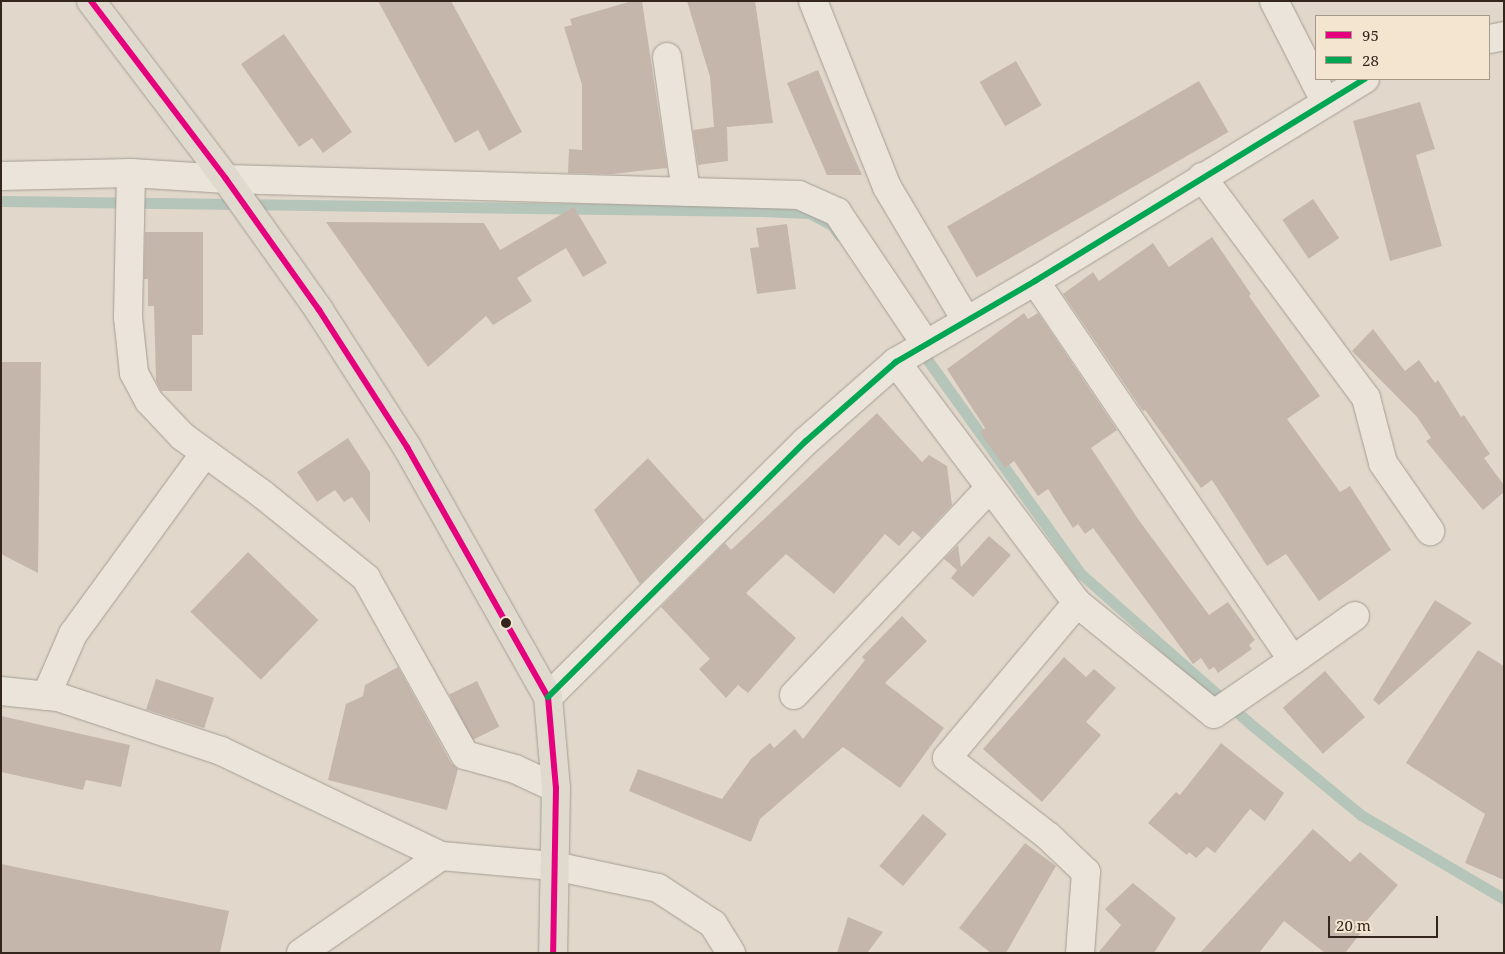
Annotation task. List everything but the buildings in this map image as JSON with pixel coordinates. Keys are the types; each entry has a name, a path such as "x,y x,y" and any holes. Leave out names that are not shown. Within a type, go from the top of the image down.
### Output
{"main road":[{"path":"91,1 226,179 319,310 407,446 548,697 556,788 553,953"}],"street":[{"path":"813,1 887,187 966,320"},
{"path":"1274,1 1325,101"},
{"path":"1490,39 1504,36"},
{"path":"667,57 686,192"},
{"path":"548,697 806,440 896,362 925,343 1035,281 1325,101 1363,80"},
{"path":"131,173 128,317 134,374 149,400 182,436 366,578 464,755 515,769 556,788"},
{"path":"1,176 131,173 226,179 800,195 837,212 925,343"},
{"path":"1202,177 1366,398 1383,463 1430,531"},
{"path":"1035,281 1293,660"},
{"path":"896,362 989,489 1077,603 1214,714 1355,616"},
{"path":"46,696 73,634 205,452"},
{"path":"794,695 989,489"},
{"path":"1077,603 947,758 1048,836 1086,872 1080,953"},
{"path":"1,691 58,697 221,751 441,856 554,866 658,888 713,924 731,953"},
{"path":"301,953 441,856"}],"waterway":[{"path":"1,201 762,211 809,213 833,226 839,235"},
{"path":"919,348 1080,573 1253,726 1361,815 1504,899"}],"transit line":[{"name":"95","path":"91,1 226,179 319,310 407,447 548,697 556,788 553,953"},
{"name":"28","path":"548,697 806,441 896,362 1035,281 1363,80"}]}
